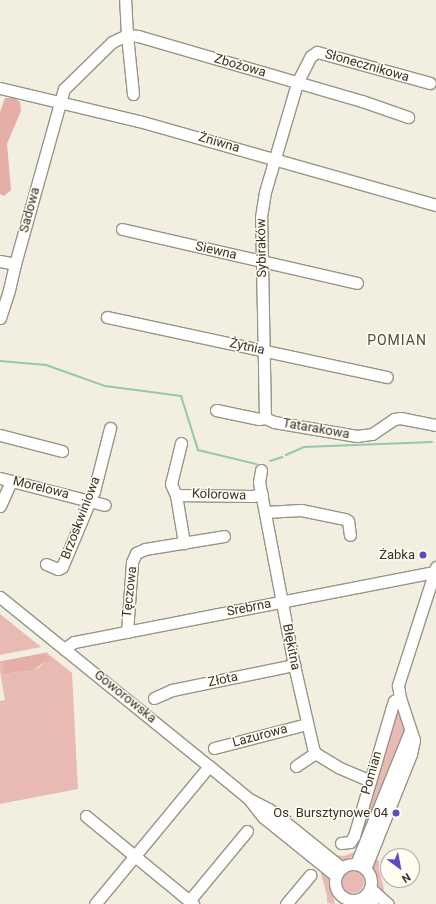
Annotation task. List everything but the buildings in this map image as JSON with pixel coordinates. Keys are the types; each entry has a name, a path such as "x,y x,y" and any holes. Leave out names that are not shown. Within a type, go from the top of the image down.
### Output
{"street":[{"path":"125,0 127,36 134,94"},
{"name":"Zbożowa","path":"127,36 138,36 408,117"},
{"name":"Sadowa","path":"0,318 10,290 15,264 59,101 66,85 112,42 127,36"},
{"name":"Słonecznikowa","path":"297,83 310,56 317,52 430,83"},
{"name":"Sybiraków","path":"265,418 262,204 297,83"},
{"name":"Żniwna","path":"0,88 59,101 276,159 436,204"},
{"name":"Siewna","path":"122,229 357,283"},
{"path":"0,261 15,264"},
{"name":"Żytnia","path":"107,316 388,377"},
{"name":"Tatarakowa","path":"216,410 265,418 268,421 356,436 372,434 394,419 400,418 436,425"},
{"name":"Brzoskwiniowa","path":"46,564 58,569 62,567 94,491 110,428"},
{"path":"0,435 62,451"},
{"path":"181,443 171,478 172,487 176,495 184,543"},
{"name":"Błękitna","path":"261,470 259,482 294,665 315,753"},
{"path":"0,506 5,479"},
{"name":"Morelowa","path":"5,479 105,505"},
{"name":"Kolorowa","path":"176,495 252,496 262,494"},
{"path":"265,512 301,510 345,519 348,521 350,535"},
{"name":"Tęczowa","path":"127,632 132,562 136,553 144,549 224,536"},
{"name":"Srebrna","path":"64,649 74,642 282,602 435,569"},
{"name":"Pomian","path":"361,866 411,754 414,740 400,698 398,685 435,569"},
{"name":"Goworowska","path":"0,597 249,799 269,809 339,872"},
{"name":"Złota","path":"154,698 172,690 294,665"},
{"name":"Pomian","path":"341,842 350,842 354,836 394,701 400,698"},
{"name":"Lazurowa","path":"214,748 307,724"},
{"path":"296,766 315,753 340,768 370,781"},
{"path":"95,904 209,766"},
{"path":"86,816 191,903 247,831"},
{"path":"369,896 371,878 361,866 349,864 339,872 335,887 346,901 369,896 388,904"},
{"path":"286,904 310,875"}],"shaded area":[{"path":"5,98 15,98 20,102 21,111 7,144 11,190 4,196 0,194 0,112"},
{"path":"0,614 41,647 0,655"},
{"path":"46,652 72,673 78,789 0,804 0,701 5,700 0,672 0,661 2,661 5,675 16,672 33,671 40,667 49,656 44,653"},
{"path":"44,653 49,656 49,661 44,662 33,671 16,672 4,675 2,661"},
{"path":"400,714 405,727 403,739 359,844 366,820 368,801 395,715"},
{"path":"355,852 355,855 341,860 334,855 344,856"},
{"path":"374,857 379,861 380,888 384,888 383,893 377,886 372,866"},
{"path":"322,870 329,879 335,904 327,903 327,896 321,874"},
{"path":"353,871 361,874 364,882 361,890 353,893 345,890 342,882 345,874"}],"waterway":[{"path":"0,361 46,365 105,386 181,396 198,450 256,464"},
{"path":"286,455 304,447 432,442"},
{"path":"270,461 282,457"}],"place":[{"name":"Żabka","path":"423,555"},
{"name":"Os. Bursztynowe 04","path":"396,813"}],"district":[{"name":"POMIAN","path":"397,340"}]}
